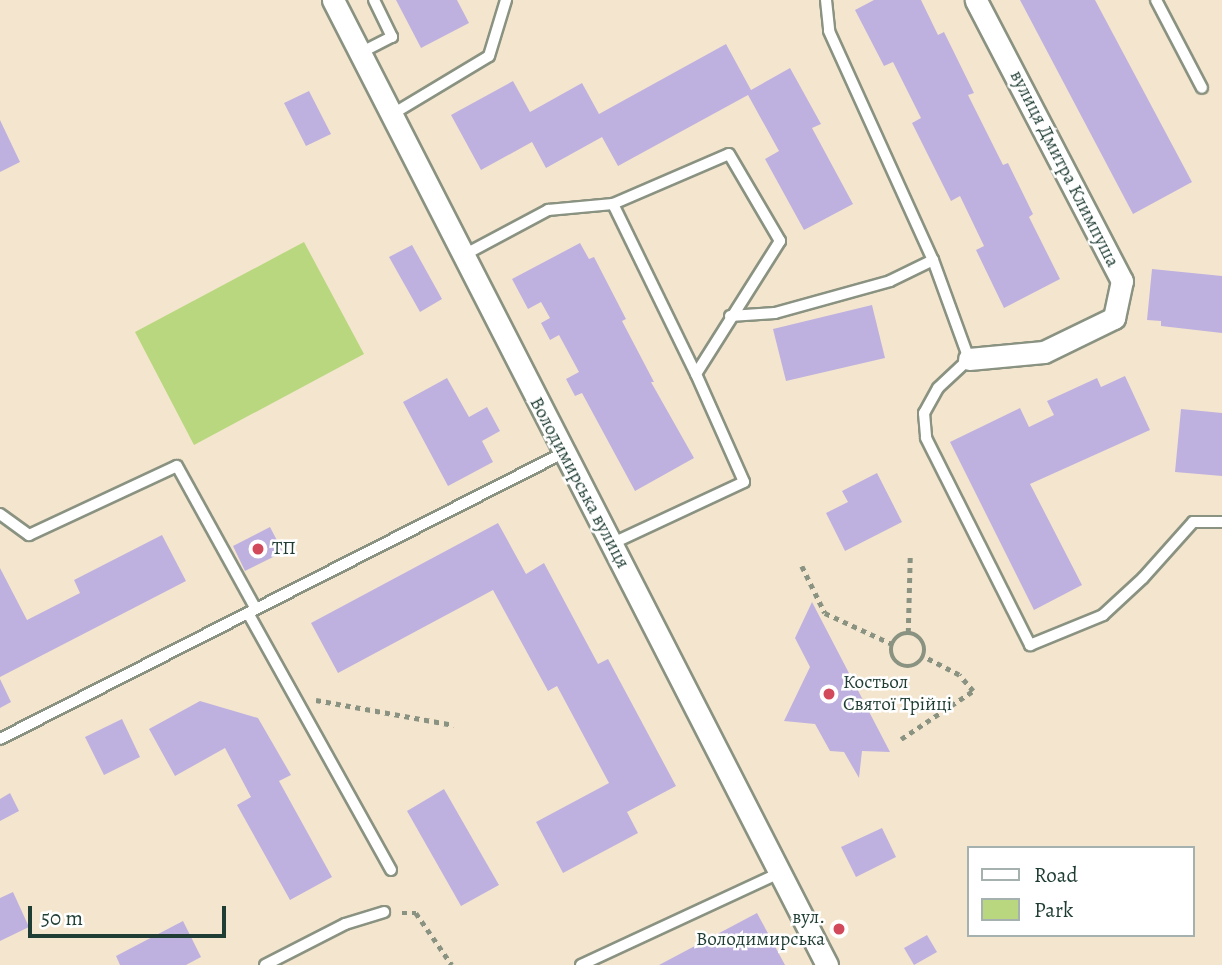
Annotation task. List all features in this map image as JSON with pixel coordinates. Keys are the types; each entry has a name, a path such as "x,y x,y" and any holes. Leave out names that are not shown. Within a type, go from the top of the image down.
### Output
{"street":[{"name":"Володимирська вулиця","path":"333,0 827,965"},
{"name":"вулиця Дмитра Климпуша","path":"969,359 1044,352 1114,318 1122,281 976,0"}],"lane":[{"path":"360,53 393,37 374,0"},
{"path":"826,0 829,31 933,260 969,359 937,388 924,413 926,438 1030,645 1104,615 1143,578 1193,522 1222,522"},
{"path":"1156,0 1202,89"},
{"path":"391,115 489,56 505,1"},
{"path":"462,256 548,210 613,204 729,154 780,241 730,316 696,374"},
{"path":"611,544 744,482 696,374 613,204"},
{"path":"730,316 788,310 890,281 933,260"},
{"path":"0,739 564,453"},
{"path":"0,514 29,536 177,466 295,696 391,870"},
{"path":"582,965 779,873"},
{"path":"265,965 345,924 384,912"}],"path":[{"path":"908,633 910,555"},
{"path":"802,566 825,613 892,644"},
{"path":"908,633 918,636 923,643 922,656 915,665 902,666 893,659 892,644 898,636 908,633"},
{"path":"901,739 973,691 959,675 922,656"},
{"path":"295,696 454,725"},
{"path":"384,912 416,913 452,965"}],"green space":[{"path":"304,242 364,354 194,445 135,332"}],"building":[{"path":"396,0 457,0 469,23 421,48"},
{"path":"874,0 921,0 938,35 944,32 974,93 968,95 1003,165 1008,163 1033,214 1029,217 1060,279 1004,308 976,250 984,246 960,196 951,201 912,123 921,118 893,62 884,66 855,10"},
{"path":"1020,0 1095,0 1192,182 1133,214"},
{"path":"726,44 751,90 790,68 821,124 812,128 853,204 804,230 765,159 779,151 748,95 618,166 602,137 546,168 532,142 481,170 451,115 513,81 530,112 582,83 599,114"},
{"path":"309,91 331,134 306,146 284,103"},
{"path":"0,120 20,162 0,172"},
{"path":"580,243 589,259 594,257 626,319 622,321 654,382 651,382 694,458 635,491 582,393 575,396 566,379 579,372 559,335 550,340 541,323 550,318 541,302 528,309 512,279"},
{"path":"412,245 442,299 420,312 389,257"},
{"path":"1152,269 1222,276 1222,333 1161,326 1161,321 1147,320"},
{"path":"872,305 885,358 786,381 773,329"},
{"path":"1125,376 1150,430 1030,484 1082,585 1034,610 950,442 1020,408 1029,427 1054,415 1047,401 1097,378 1101,387"},
{"path":"447,378 469,417 487,407 500,431 482,441 493,462 448,486 403,402"},
{"path":"1181,409 1222,413 1222,476 1175,472"},
{"path":"877,473 902,522 845,551 826,513 848,502 842,491"},
{"path":"498,523 526,574 544,563 598,664 608,659 676,786 627,812 638,833 563,873 536,822 609,783 557,686 548,691 493,590 338,673 311,623"},
{"name":"ТП","path":"270,527 283,552 245,571 233,546"},
{"path":"162,535 186,581 0,677 0,568 27,620 80,593 74,580"},
{"name":"Костьол Святої Трійці","path":"812,602 890,752 862,751 859,778 844,752 830,751 815,724 784,721 810,667 795,638"},
{"path":"0,679 11,702 0,708"},
{"path":"200,701 258,718 291,775 279,781 332,877 290,900 237,805 251,797 225,748 175,776 149,729"},
{"path":"122,719 140,757 104,775 85,737"},
{"path":"444,789 499,885 461,906 407,811"},
{"path":"10,793 19,811 0,821 0,799"},
{"path":"882,828 896,857 856,877 841,847"},
{"path":"13,892 29,927 0,941 0,898"},
{"path":"757,913 785,965 659,965"},
{"path":"183,921 201,957 186,965 120,965 116,956"},
{"path":"927,935 937,952 914,965 904,948"}],"place":[{"name":"ТП","path":"258,549"},
{"name":"Костьол Святої Трійці","path":"829,694"},
{"name":"вул. Володимирська","path":"839,929"}]}
